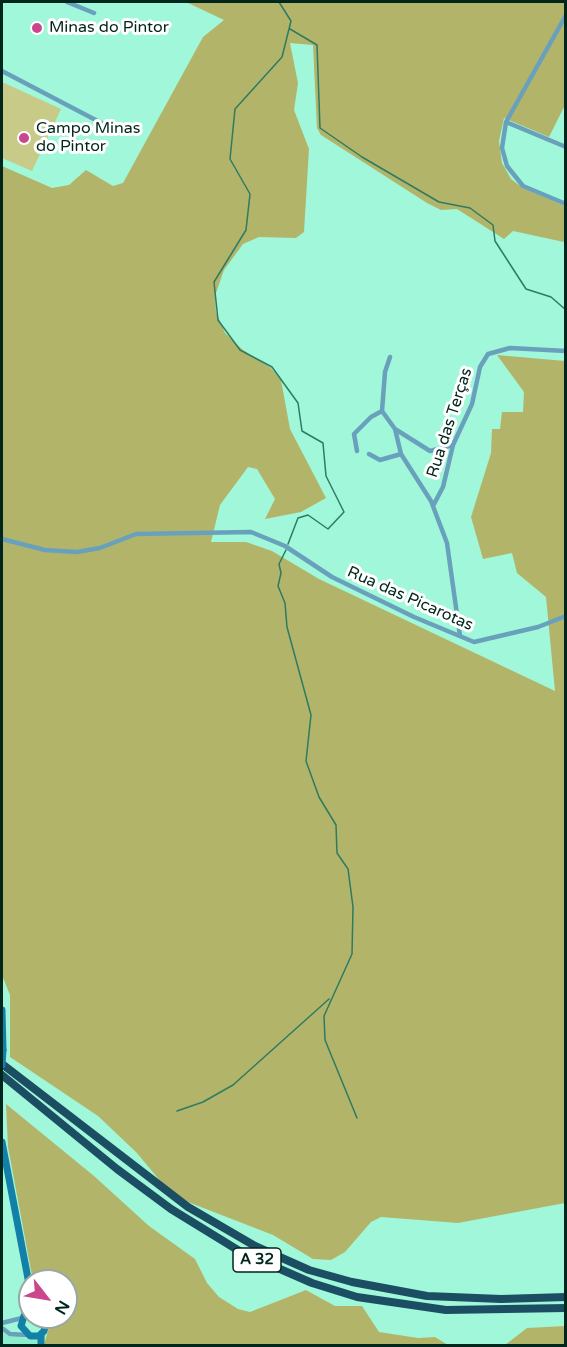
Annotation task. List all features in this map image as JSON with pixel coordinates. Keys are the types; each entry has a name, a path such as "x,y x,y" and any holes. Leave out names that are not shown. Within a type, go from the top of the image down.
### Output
{"highway":[{"name":"A 32","path":"2,1064 188,1207 247,1242 309,1270 352,1282 427,1296 501,1299 566,1297"},
{"name":"A 32","path":"2,1075 117,1169 171,1209 241,1252 312,1283 357,1297 446,1310 566,1308"}],"main road":[{"path":"2,1010 2,1064"},
{"path":"2,1142 26,1269"},
{"path":"22,1329 40,1346"},
{"path":"40,1346 41,1334 45,1329"},
{"path":"30,1336 41,1334"}],"street":[{"path":"67,2 94,13"},
{"path":"566,15 506,122 502,148 512,176 523,186 566,204"},
{"path":"2,71 111,128"},
{"path":"506,122 566,147"},
{"name":"Rua das Terças","path":"433,506 443,487 453,445 472,404 480,367 488,354 510,348 566,351"},
{"path":"390,357 385,372 382,411 395,429 430,451 453,445"},
{"path":"357,451 354,434 371,417 382,411"},
{"path":"395,429 401,454 433,506 447,543 447,557 460,636"},
{"path":"369,454 380,460 401,454"},
{"name":"Rua das Picarotas","path":"2,539 45,550 77,552 100,548 136,534 251,532 285,546 332,577 474,642 538,627 566,616"},
{"path":"2,1323 18,1318"},
{"path":"2,1329 10,1334 30,1336"}],"shaded area":[{"path":"186,2 565,2 565,105 549,137 504,118 499,141 502,163 511,179 523,188 565,206 564,242 513,231 504,239 457,209 441,210 427,203 321,135 317,128 313,45 290,43 298,83 294,110 309,149 304,232 296,238 259,237 243,244 224,270 215,296 216,312 225,333 243,350 271,368 281,380 290,429 326,498 301,512 265,519 275,499 257,469 248,467 220,505 211,542 246,542 272,551 319,579 555,691 546,597 517,573 512,553 483,559 471,517 491,453 492,429 500,429 502,412 523,412 524,392 497,355 565,361 565,1203 458,1223 381,1217 371,1222 345,1252 331,1260 313,1259 273,1235 188,1202 162,1183 136,1152 98,1116 10,1057 10,995 2,975 2,166 52,188 69,185 86,170 113,186 123,183 203,37 224,20"},
{"name":"Campo Minas do Pintor","path":"2,82 61,109 32,171 2,158"},
{"path":"6,1104 94,1176 149,1226 195,1259 207,1283 219,1297 238,1309 250,1312 306,1290 335,1306 362,1306 379,1332 418,1338 435,1337 448,1345 44,1345 48,1329 78,1329 78,1269 31,1269 8,1147"},
{"path":"565,1326 565,1345 505,1345 527,1328"},
{"path":"2,1331 30,1340 39,1339 46,1334 44,1345 2,1345"}],"waterway":[{"path":"279,2 291,21 282,57 235,109 230,159 250,194 246,230 214,282 218,320 240,350 272,367 298,403 302,431 323,443 326,476 344,512 328,529 308,515 298,518 288,544"},
{"path":"290,29 317,45 320,128 362,157 439,202 470,208 493,225 495,241 526,289 551,297 566,310"},
{"path":"286,550 279,564 281,573 278,586 285,603 287,627 311,715 306,761 319,797 336,825 337,853 348,869 353,907 352,954 324,1016 325,1040 357,1118"},
{"path":"177,1111 203,1102 233,1085 329,999"}],"place":[{"name":"Minas do Pintor","path":"37,28"},
{"name":"Campo Minas do Pintor","path":"24,138"}]}
